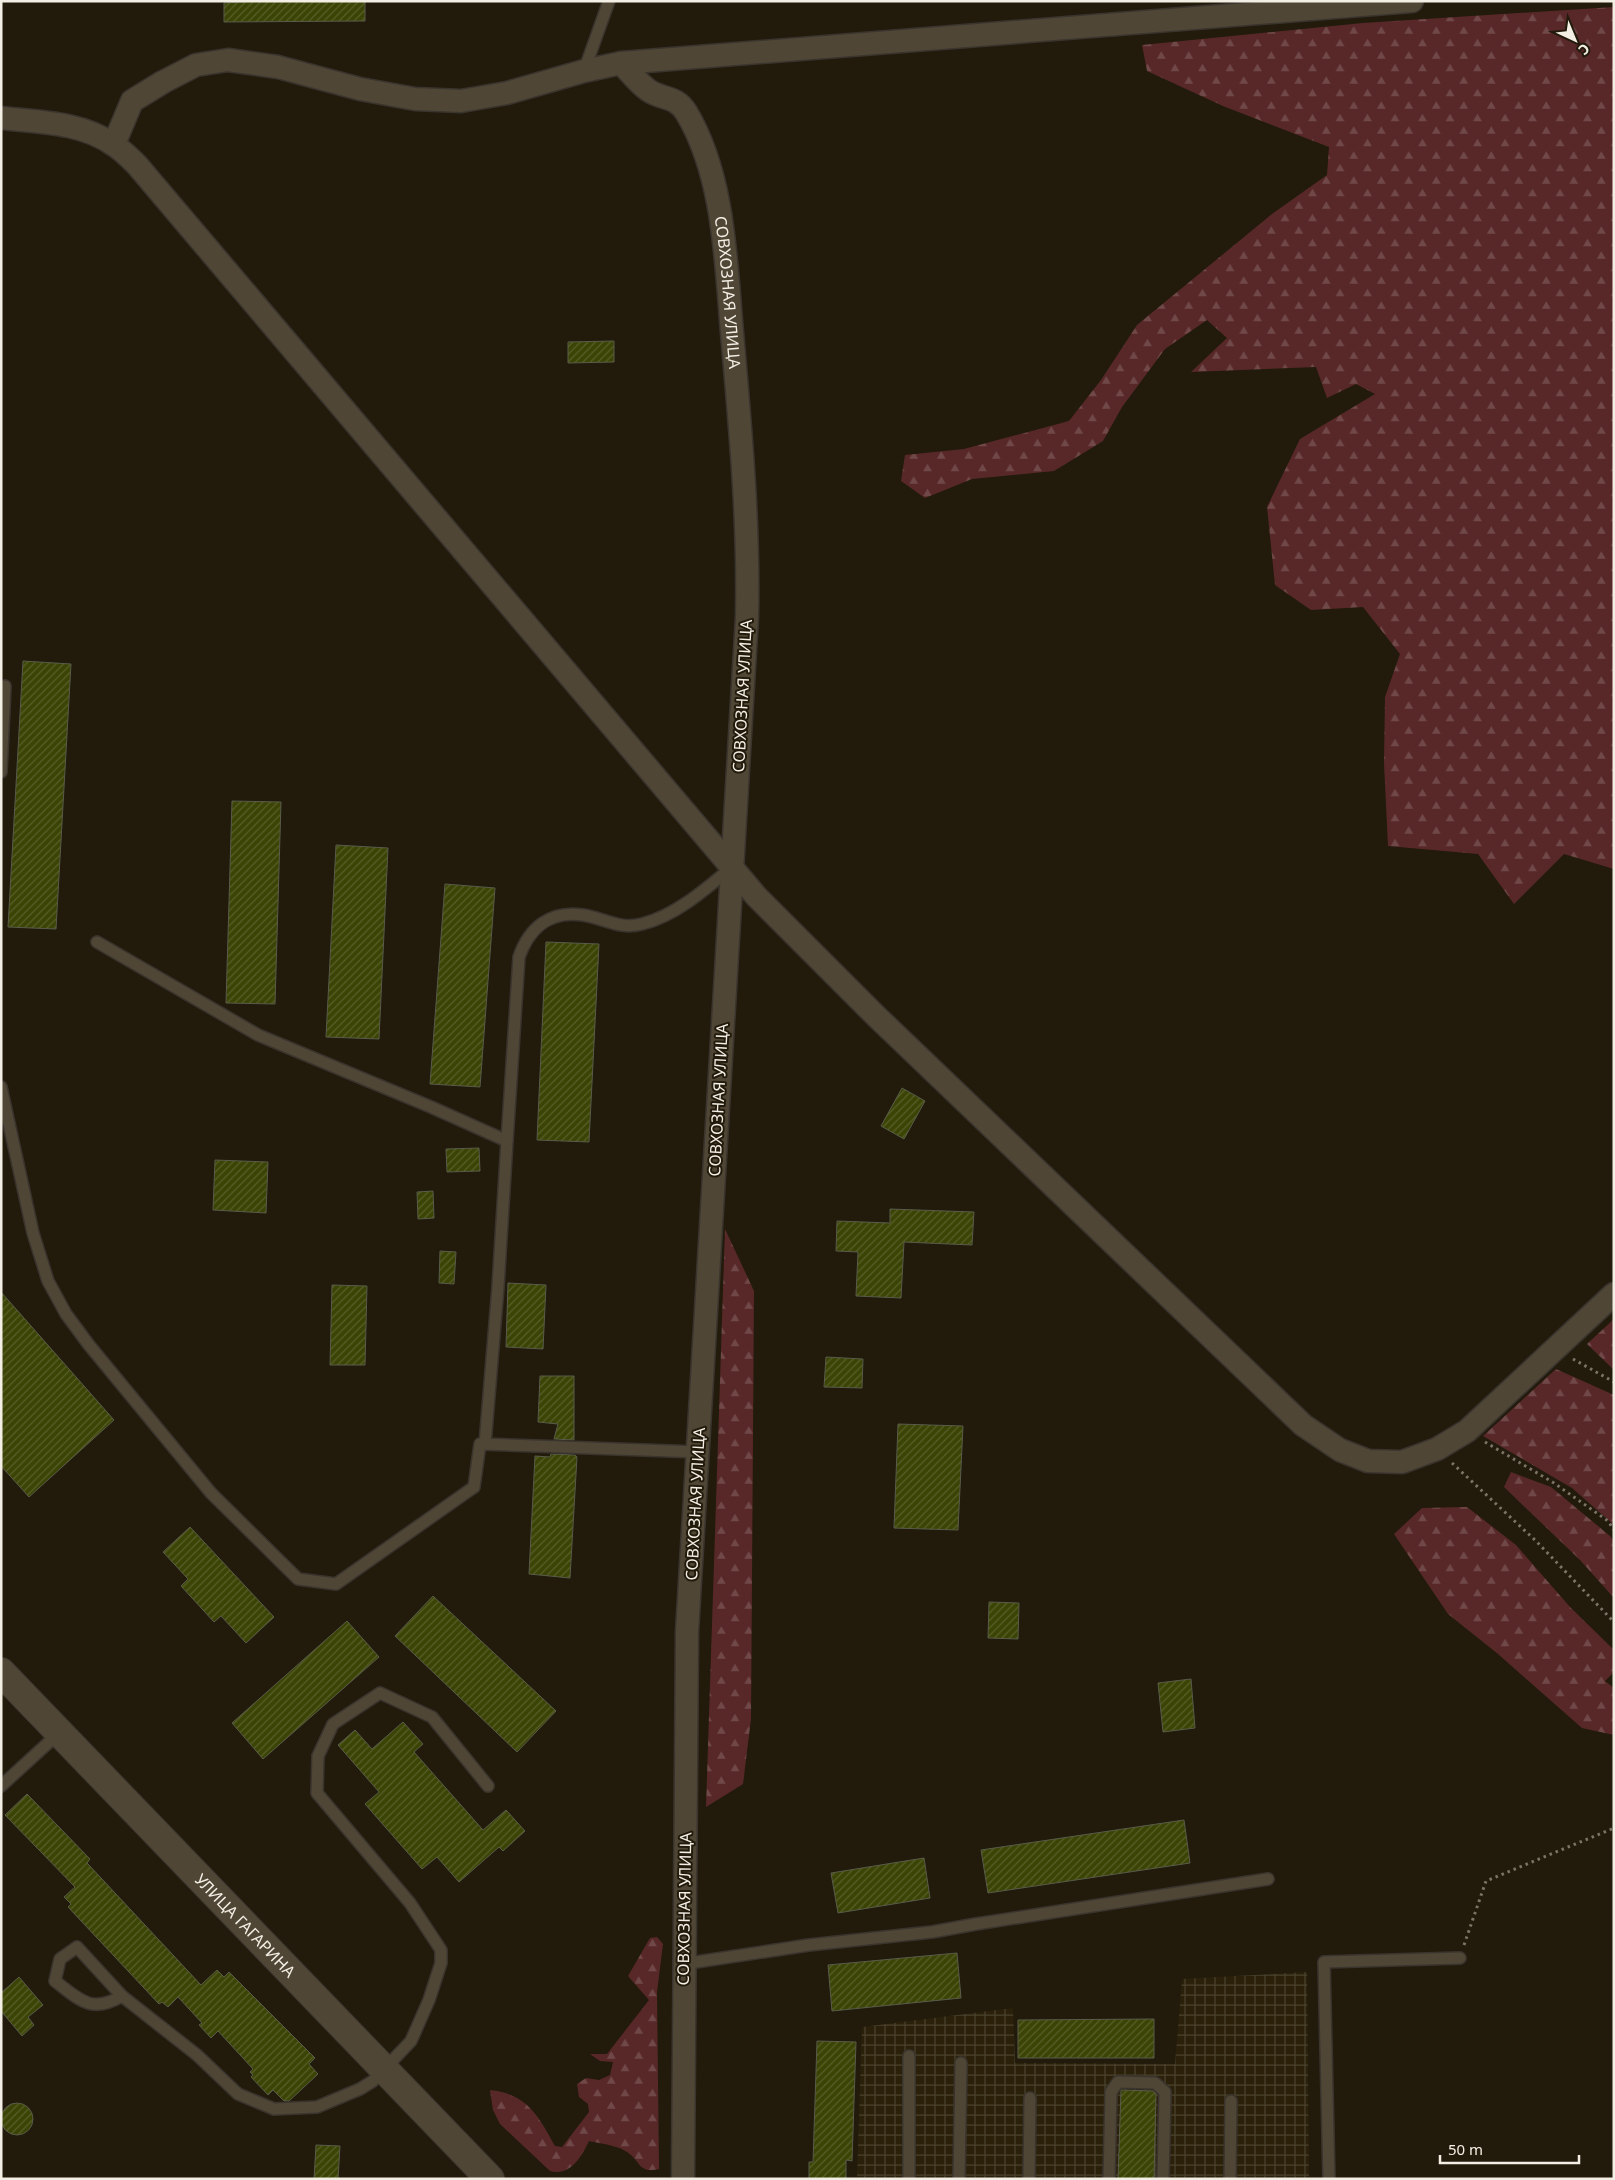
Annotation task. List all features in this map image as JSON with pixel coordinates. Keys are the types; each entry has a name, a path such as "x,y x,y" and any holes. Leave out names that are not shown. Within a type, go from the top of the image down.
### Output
{"street":[{"path":"114,144 132,101 196,65 228,60 278,67 360,89 415,99 461,102 621,63 1412,1"},
{"name":"СОВХОЗНАЯ УЛИЦА","path":"621,63 650,92 672,99 685,111 694,128 709,167 724,236 741,430 748,547 747,617 687,1632 683,2179"},
{"path":"1,118 68,126 88,132 114,144 144,173 756,896 840,982 1303,1425 1340,1450 1368,1461 1402,1462 1437,1449 1467,1430 1614,1294"},
{"name":"УЛИЦА ГАГАРИНА","path":"1,1672 490,2179"}],"lane":[{"path":"584,71 609,1"},
{"path":"1,772 5,686"},
{"path":"485,1444 498,1287 519,957 531,932 546,920 564,915 583,915 622,926 644,924 669,912 707,889 732,867"},
{"path":"96,942 258,1035 432,1107 507,1141"},
{"path":"1,1086 33,1233 48,1281 66,1314 89,1346 211,1493 298,1579 336,1584 474,1488 480,1444 698,1452"},
{"path":"122,1996 109,2003 86,2004 55,1982 60,1959 77,1947 122,1996 197,2055 238,2094 274,2109 317,2107 360,2090 373,2081 411,2041 429,2000 441,1963 441,1950 410,1903 317,1793 318,1756 333,1724 380,1693 432,1716 488,1786"},
{"path":"1,1786 59,1733"},
{"path":"684,1964 809,1945 932,1932 1268,1879"},
{"path":"1329,2179 1324,1962 1460,1958"},
{"path":"909,2056 909,2179"},
{"path":"960,2179 961,2064"},
{"path":"1109,2179 1111,2092 1118,2082 1155,2082 1165,2092 1163,2179"},
{"path":"1029,2179 1030,2098"},
{"path":"1230,2179 1231,2101"}],"path":[{"path":"1555,1348 1614,1382"},
{"path":"1467,1430 1554,1483 1608,1522 1614,1530"},
{"path":"1437,1449 1536,1541 1614,1622"},
{"path":"1460,1958 1486,1881 1614,1828"}],"shaded area":[{"path":"1307,1972 1309,2179 857,2179 862,2027 1013,2008 1015,2063 1175,2064 1182,1979"}],"green space":[{"path":"1614,7 1614,869 1564,854 1514,904 1478,854 1388,846 1384,763 1385,697 1400,654 1363,607 1311,610 1275,585 1267,507 1300,439 1375,394 1356,384 1327,398 1316,367 1191,372 1227,338 1207,320 1165,349 1122,407 1103,441 1054,471 972,479 925,498 901,481 905,455 964,449 1069,421 1101,380 1137,325 1272,214 1327,175 1329,147 1223,106 1147,71 1142,45 1363,23"},
{"path":"725,1229 754,1291 751,1719 743,1784 706,1807"},
{"path":"1614,1319 1614,1370 1587,1344"},
{"path":"1556,1369 1614,1395 1614,1525 1572,1488 1483,1436"},
{"path":"1511,1472 1551,1487 1610,1536 1614,1541 1614,1598 1580,1560 1504,1487"},
{"path":"1467,1507 1516,1545 1570,1607 1614,1650 1614,1672 1605,1681 1614,1688 1614,1735 1582,1728 1498,1654 1448,1614 1394,1534 1422,1508"},
{"path":"657,1937 663,1944 657,1992 659,2169 647,2170 640,2166 624,2150 589,2141 579,2159 569,2168 564,2171 550,2171 500,2124 493,2110 490,2090 503,2092 522,2101 537,2116 555,2146 562,2147 589,2112 588,2104 579,2097 577,2084 586,2078 599,2080 610,2075 613,2062 600,2061 590,2054 607,2054 649,2000 628,1976 650,1938"}],"building":[{"path":"258,1 365,1 365,21 224,22 224,3"},
{"path":"614,341 614,362 568,363 568,342"},
{"path":"23,661 71,664 56,929 8,927"},
{"path":"232,801 281,802 275,1004 226,1003"},
{"path":"336,845 388,848 379,1039 326,1037"},
{"path":"445,884 495,888 480,1087 430,1084"},
{"path":"546,942 599,944 589,1142 537,1140"},
{"path":"902,1088 925,1101 904,1139 881,1126"},
{"path":"479,1148 480,1171 447,1172 446,1149"},
{"path":"215,1160 268,1162 266,1213 213,1210"},
{"path":"433,1191 434,1218 418,1219 417,1192"},
{"path":"890,1209 974,1212 972,1245 904,1242 901,1298 856,1296 858,1252 836,1251 837,1221 890,1223"},
{"path":"440,1251 456,1252 454,1284 439,1283"},
{"path":"508,1283 546,1285 543,1349 506,1347"},
{"path":"332,1285 367,1286 365,1365 330,1365"},
{"path":"1,1292 114,1420 29,1497 1,1466"},
{"path":"826,1357 863,1359 862,1388 824,1387"},
{"path":"540,1376 574,1376 574,1440 554,1439 558,1424 538,1422"},
{"path":"898,1424 963,1426 958,1530 894,1528"},
{"path":"551,1454 575,1455 577,1457 570,1578 529,1574 535,1456 550,1457"},
{"path":"190,1527 274,1617 246,1643 221,1616 214,1622 181,1586 188,1579 163,1552"},
{"path":"433,1596 556,1711 517,1752 395,1636"},
{"path":"989,1602 1019,1603 1018,1639 988,1638"},
{"path":"347,1621 379,1657 263,1759 232,1723"},
{"path":"1191,1679 1195,1728 1163,1732 1158,1683"},
{"path":"403,1722 423,1744 414,1752 483,1830 506,1810 525,1831 503,1851 499,1847 459,1882 437,1857 422,1869 365,1804 379,1792 338,1745 355,1730 372,1749"},
{"path":"27,1794 90,1859 87,1863 201,1985 217,1970 224,1977 229,1972 315,2058 309,2064 318,2074 289,2101 284,2101 273,2090 268,2095 251,2077 253,2075 250,2072 253,2069 218,2031 211,2038 199,2025 202,2023 178,1997 168,2007 162,2002 159,2004 68,1907 71,1904 64,1897 75,1887 5,1815"},
{"path":"1184,1820 1190,1863 988,1893 981,1850"},
{"path":"924,1858 930,1898 838,1913 831,1873"},
{"path":"957,1953 961,1998 832,2011 828,1965"},
{"path":"19,1977 43,2005 28,2017 34,2025 22,2036 1,2011 1,1993"},
{"path":"1154,2019 1154,2058 1018,2058 1018,2020"},
{"path":"817,2041 856,2042 852,2161 846,2160 846,2179 809,2179 809,2162 813,2162"},
{"path":"1121,2090 1153,2091 1156,2094 1154,2179 1118,2179"},
{"path":"17,2103 23,2104 28,2108 32,2113 32,2125 28,2130 23,2134 17,2135 11,2134 6,2130 2,2125 1,2119 2,2113 6,2108 11,2104"},
{"path":"316,2145 340,2146 338,2179 314,2179"}]}
